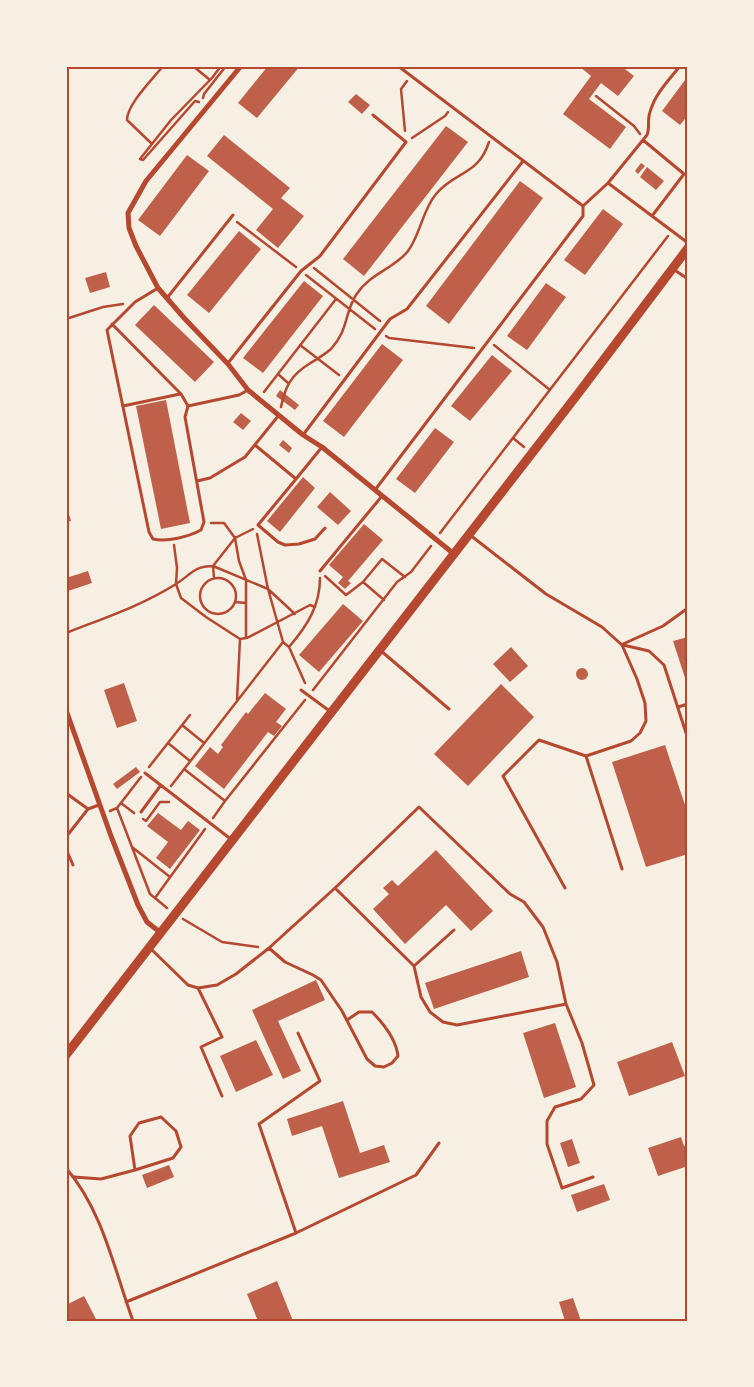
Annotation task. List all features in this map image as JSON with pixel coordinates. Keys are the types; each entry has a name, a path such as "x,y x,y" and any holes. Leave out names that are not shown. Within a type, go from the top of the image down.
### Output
{"main road":[{"path":"66,1055 688,248"}],"street":[{"path":"241,66 146,181 128,213 130,228 136,246 158,288 228,364 248,390 454,554"},
{"path":"66,710 138,905 147,922 161,934"}],"lane":[{"path":"398,66 583,206"},
{"path":"375,490 583,216 583,206 608,183 643,140 648,132 648,118 654,99 680,66"},
{"path":"228,364 301,271 320,256 406,142 373,115"},
{"path":"643,140 684,174 652,216"},
{"path":"303,435 390,319 407,309 523,161"},
{"path":"608,183 688,243"},
{"path":"167,298 232,216"},
{"path":"673,268 688,279"},
{"path":"112,324 181,394 188,406 185,416 204,522 201,530 193,534 161,541 153,539 149,532 107,330 112,324 135,302 158,288"},
{"path":"188,406 239,395 248,390"},
{"path":"122,406 181,394"},
{"path":"197,481 210,478 245,458 279,415"},
{"path":"255,445 296,478"},
{"path":"322,447 258,525 278,542 285,544 300,544 315,539 325,528"},
{"path":"320,572 382,496"},
{"path":"469,534 546,594 602,627 622,645 645,703 646,722 640,733 631,741 586,756 538,740 504,776 565,888"},
{"path":"622,645 663,626 688,608"},
{"path":"622,645 649,651 664,665 688,738"},
{"path":"379,650 449,709"},
{"path":"301,690 331,713"},
{"path":"678,707 688,704"},
{"path":"586,756 622,869"},
{"path":"145,773 233,840"},
{"path":"140,812 161,785"},
{"path":"66,793 88,809"},
{"path":"66,837 88,809 100,805"},
{"path":"150,948 188,985 198,988 217,986 236,974 268,948 335,888 419,807 510,894 524,902 543,927 557,962 566,1004 582,1043 594,1085 581,1099 555,1107 547,1121 547,1144 562,1188 593,1177"},
{"path":"66,849 73,865"},
{"path":"335,888 414,966 421,997 430,1012 443,1022 457,1025 566,1004"},
{"path":"414,966 454,930"},
{"path":"268,948 285,962 313,974 321,980 347,1020 367,1059 375,1066 384,1067 392,1063 398,1056 397,1047 383,1023 372,1012 359,1012 347,1020"},
{"path":"198,988 222,1037 201,1047 222,1096"},
{"path":"296,1233 259,1124 320,1081 298,1033"},
{"path":"74,1177 101,1179 135,1170 173,1158 181,1148 176,1131 161,1117 139,1123 130,1136 135,1170"},
{"path":"126,1302 296,1233 416,1175 439,1143"},
{"path":"66,1168 74,1177 104,1233 133,1321"}],"path":[{"path":"152,144 127,120 127,114 164,66"},
{"path":"193,66 210,80"},
{"path":"221,66 152,144 141,157 141,160 195,101 198,102 202,99 226,66"},
{"path":"411,76 401,89 406,142 445,116 452,107"},
{"path":"196,93 202,99"},
{"path":"596,96 634,126 643,140"},
{"path":"279,415 284,391 289,383 298,372 327,353 342,334 354,300 360,290 378,273 402,258 419,232 425,212 435,195 447,183 478,164 492,138"},
{"path":"232,216 379,333 389,338 483,349"},
{"path":"155,898 225,800 398,582 411,572 672,231"},
{"path":"309,264 386,325"},
{"path":"265,391 336,299"},
{"path":"66,319 103,306 135,302"},
{"path":"492,343 550,390"},
{"path":"300,345 332,370"},
{"path":"278,374 289,383"},
{"path":"204,522 224,523 235,538 239,560 246,580 246,638"},
{"path":"214,578 213,566 235,538 256,527 268,590 282,642 289,647 305,684"},
{"path":"172,539 177,568 176,584 182,598 206,617 240,639 277,623 310,605 315,607"},
{"path":"320,572 346,594 362,582 382,559 404,577"},
{"path":"66,633 145,603 176,584 192,571 213,566 268,590 295,614"},
{"path":"289,647 306,627 315,607 320,590 320,572"},
{"path":"214,578 220,578 232,584 235,590 235,602 227,612 221,614 209,612 204,608 200,597 203,585 214,578"},
{"path":"362,582 384,600"},
{"path":"235,602 246,603"},
{"path":"206,617 209,612"},
{"path":"237,700 240,639"},
{"path":"167,790 282,642"},
{"path":"182,725 204,742"},
{"path":"168,743 190,760"},
{"path":"184,769 225,800"},
{"path":"121,803 146,821 160,802 169,802 176,807"},
{"path":"118,808 150,894 170,909"},
{"path":"198,824 205,830"},
{"path":"132,847 170,877"},
{"path":"181,918 222,942 268,948"}],"building":[{"path":"268,66 300,66 257,118 238,103"},
{"path":"579,66 621,66 634,76 618,96 601,83 589,99 626,127 610,149 563,114 591,76"},
{"path":"688,76 688,115 680,125 662,111"},
{"path":"356,94 370,105 362,114 348,102"},
{"path":"446,126 468,142 364,276 343,259"},
{"path":"224,135 290,188 281,198 304,216 278,248 256,230 273,209 207,156"},
{"path":"187,155 209,171 160,236 138,220"},
{"path":"641,163 645,166 638,174 635,171"},
{"path":"647,167 664,181 656,190 640,177"},
{"path":"520,181 543,198 449,324 426,306"},
{"path":"603,209 623,224 585,275 564,260"},
{"path":"239,231 261,249 209,313 187,295"},
{"path":"106,272 110,287 90,293 85,278"},
{"path":"304,281 323,296 263,373 243,358"},
{"path":"546,283 566,297 527,350 507,336"},
{"path":"154,305 214,362 195,382 135,325"},
{"path":"382,344 403,360 344,437 323,421"},
{"path":"492,355 512,371 470,421 451,406"},
{"path":"280,390 299,405 295,410 276,396"},
{"path":"166,400 190,523 161,529 136,406"},
{"path":"241,413 251,421 243,430 233,422"},
{"path":"435,428 454,442 415,493 396,479"},
{"path":"283,440 292,448 289,453 279,445"},
{"path":"303,477 315,488 280,532 267,521"},
{"path":"330,492 351,511 338,525 317,507"},
{"path":"66,504 71,521 66,522"},
{"path":"364,524 383,540 348,581 351,583 345,589 338,583 343,577 329,565"},
{"path":"88,571 92,583 68,591 66,578"},
{"path":"343,604 363,621 319,672 299,655"},
{"path":"688,637 688,684 687,684 673,641"},
{"path":"511,647 528,666 510,682 493,664"},
{"path":"584,668 587,669 587,679 580,680 577,679 576,672 577,669"},
{"path":"124,683 137,721 117,728 104,690"},
{"path":"501,684 534,717 468,786 434,754"},
{"path":"265,693 286,709 276,722 282,726 274,736 268,732 224,789 195,766 210,747 218,754 223,747 221,745 246,712 248,714"},
{"path":"665,745 688,814 688,854 646,867 612,762"},
{"path":"136,767 140,772 117,789 113,784"},
{"path":"158,813 181,830 188,821 200,830 170,869 156,858 168,842 147,826"},
{"path":"436,850 493,911 471,931 446,905 405,944 373,909 389,894 383,888 392,880 398,886"},
{"path":"521,951 529,977 434,1009 425,983"},
{"path":"316,980 325,1000 278,1021 301,1071 283,1079 252,1010"},
{"path":"555,1023 576,1087 544,1098 523,1033"},
{"path":"256,1040 273,1075 236,1092 220,1056"},
{"path":"672,1042 685,1076 629,1096 617,1062"},
{"path":"343,1101 360,1153 384,1145 390,1162 339,1178 322,1126 292,1136 287,1119"},
{"path":"681,1137 684,1146 688,1145 688,1166 658,1176 648,1148"},
{"path":"572,1139 580,1163 568,1167 560,1143"},
{"path":"169,1165 174,1177 147,1188 142,1175"},
{"path":"604,1184 610,1200 577,1212 571,1195"},
{"path":"277,1281 293,1321 258,1321 247,1294"},
{"path":"84,1296 96,1319 93,1321 66,1321 66,1305"},
{"path":"573,1298 581,1321 565,1321 559,1302"}]}
